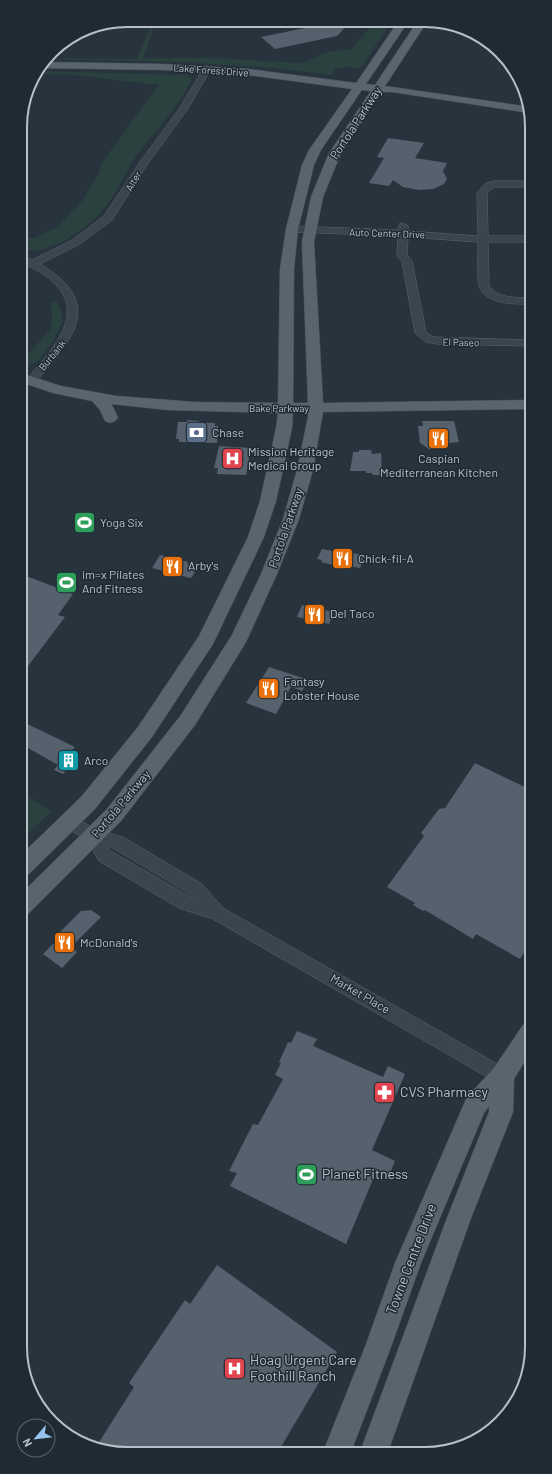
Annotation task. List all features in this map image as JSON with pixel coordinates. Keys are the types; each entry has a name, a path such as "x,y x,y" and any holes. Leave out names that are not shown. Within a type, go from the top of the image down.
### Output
{"main road":[{"name":"Portola Parkway","path":"27,864 88,803 145,732 207,640 256,537 268,501 284,428 287,402 287,269 293,225 308,165 315,150 399,27"},
{"name":"Portola Parkway","path":"27,902 114,815 188,720 240,637 269,574 291,519 315,427 308,242 317,197 335,153 419,27"},
{"name":"Lake Forest Drive","path":"49,65 207,69 288,76 379,89 392,89 523,109"},
{"name":"Lake Forest Drive","path":"379,89 388,95 524,115"},
{"name":"Bake Parkway","path":"27,379 56,380 94,386 287,402"},
{"name":"Bake Parkway","path":"27,379 63,391 96,397 125,401 210,407 287,402 525,405"},
{"path":"56,380 77,390 101,393 125,401"},
{"name":"Bake Parkway","path":"315,402 525,394"},
{"path":"96,397 107,409 110,418"},
{"name":"Towne Centre Drive","path":"338,1447 378,1347 408,1263 475,1105 502,1076 525,1041"},
{"path":"376,1447 456,1224 501,1112 502,1076"}],"street":[{"name":"Alter","path":"32,264 76,242 108,218 145,161 183,110 207,69"},
{"path":"525,184 500,183 488,186 482,193 484,286 486,290 497,297 506,300 525,301"},
{"name":"Auto Center Drive","path":"293,225 483,234 498,240 525,238"},
{"name":"El Paseo","path":"403,230 402,256 407,260 421,333 424,336 437,341 525,343"},
{"path":"407,260 412,257 414,230"},
{"name":"Burbank","path":"27,261 52,276 67,290 72,302 73,315 66,338 27,378"},
{"path":"70,822 94,836"},
{"name":"Market Place","path":"94,836 105,856 185,903 218,913 502,1076"}],"green space":[{"path":"151,27 154,27 143,58 214,58 299,63 305,62 326,52 352,49 370,27 388,27 360,69 348,67 336,68 331,75 273,68 181,62 54,59 137,59"},
{"path":"44,71 186,75 192,79 175,107 135,158 111,199 100,214 67,239 42,249 30,250 27,249 27,238 34,238 57,227 82,201 100,171 100,165 159,85 73,75 42,74"},
{"path":"56,301 61,311 61,326 43,355 33,364 27,364 27,354 50,330 52,315 50,303"},
{"path":"27,796 52,811 27,834"}],"building":[{"path":"310,27 345,27 337,36 275,49 261,37"},
{"path":"388,138 424,143 415,158 447,163 443,171 447,179 444,184 433,189 419,190 403,187 393,180 389,186 369,183 384,158 377,157"},
{"name":"Chase","path":"188,420 199,421 199,423 215,423 215,426 218,426 217,443 179,442 179,439 176,439 178,422 187,422"},
{"name":"Caspian Mediterranean Kitchen","path":"422,421 454,421 459,442 450,443 441,449 429,449 420,443 418,426 423,426"},
{"name":"Mission Heritage Medical Group","path":"219,446 251,448 246,475 217,474 218,468 214,468"},
{"path":"359,450 371,450 372,454 381,453 382,475 373,475 372,473 366,473 366,471 350,471 353,452 359,452"},
{"name":"Chick-fil-A","path":"322,549 347,554 348,552 363,555 362,557 365,557 360,568 350,566 349,569 321,562 322,560 317,559"},
{"name":"Arby's","path":"160,555 188,562 187,564 197,568 190,578 152,568"},
{"path":"27,576 73,594 58,615 65,617 28,666"},
{"name":"Del Taco","path":"302,605 334,612 329,624 297,617"},
{"name":"Fantasy Lobster House","path":"269,667 309,680 302,691 291,687 276,714 246,703"},
{"path":"27,724 75,747 69,754 77,758 63,774 54,770 58,765 27,747"},
{"path":"475,763 525,787 525,951 520,959 476,934 473,939 425,910 423,911 413,905 415,903 387,887 424,836 421,833 439,809 445,808"},
{"name":"McDonald's","path":"91,910 101,917 71,947 77,952 62,968 43,954 59,938 56,936 81,911"},
{"path":"297,1031 317,1039 313,1046 383,1077 388,1066 405,1074 372,1150 395,1161 388,1178 376,1172 346,1244 230,1186 237,1173 229,1171 253,1124 258,1125 283,1079 275,1075 288,1042 291,1043"},
{"name":"Hoag Urgent Care Foothill Ranch","path":"217,1265 337,1352 281,1447 127,1447 99,1443 134,1387 129,1383 185,1300 190,1304"}],"place":[{"name":"Chase","path":"197,433"},
{"name":"Caspian Mediterranean Kitchen","path":"439,438"},
{"name":"Mission Heritage Medical Group","path":"232,459"},
{"name":"Yoga Six","path":"84,523"},
{"name":"Chick-fil-A","path":"342,559"},
{"name":"Arby's","path":"173,566"},
{"name":"im=x Pilates And Fitness","path":"66,582"},
{"name":"Del Taco","path":"315,614"},
{"name":"Fantasy Lobster House","path":"269,689"},
{"name":"Arco","path":"68,761"},
{"name":"McDonald's","path":"65,943"},
{"name":"CVS Pharmacy","path":"384,1092"},
{"name":"Planet Fitness","path":"306,1174"},
{"name":"Hoag Urgent Care Foothill Ranch","path":"234,1368"}]}
